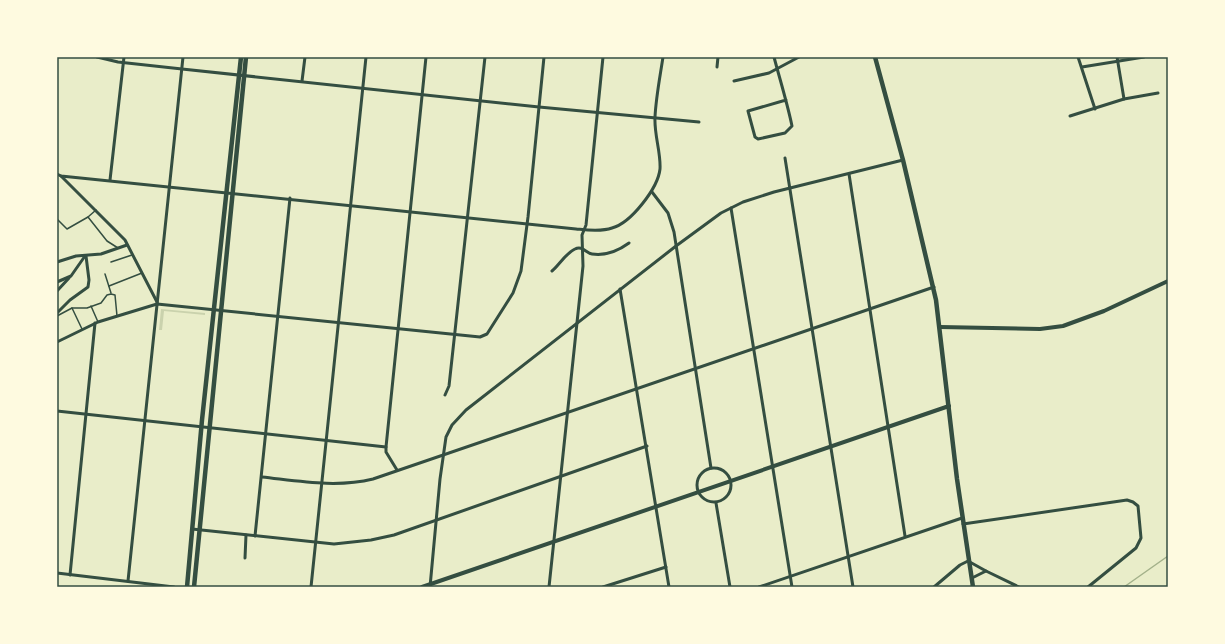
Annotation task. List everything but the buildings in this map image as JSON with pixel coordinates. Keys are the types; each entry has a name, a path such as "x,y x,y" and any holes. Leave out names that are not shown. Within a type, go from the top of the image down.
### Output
{"main road":[{"path":"187,587 201,426 241,57"},
{"path":"194,587 246,57"},
{"path":"875,57 903,160 934,287 962,518 973,587"}],"street":[{"path":"97,57 182,69 655,119 699,122"},
{"path":"110,180 124,57"},
{"path":"128,581 183,57"},
{"path":"302,81 305,57"},
{"path":"311,587 325,440 366,57"},
{"path":"397,470 386,452 386,447 426,57"},
{"path":"445,395 449,386 485,57"},
{"path":"57,342 96,323 158,303 480,337 485,335 506,306 517,285 521,271 544,57"},
{"path":"549,587 583,266 582,235 584,229 603,57"},
{"path":"61,176 604,230 618,226 630,216 652,192 660,170 655,119 663,57"},
{"path":"717,67 718,57"},
{"path":"774,57 786,100 792,126 785,133 756,138 748,113 751,109 786,100"},
{"path":"734,81 778,70 794,58 799,57"},
{"path":"1078,57 1095,109"},
{"path":"1117,57 1124,99"},
{"path":"1082,67 1144,57"},
{"path":"1070,116 1124,99 1158,93"},
{"path":"785,158 853,587"},
{"path":"430,586 444,454 449,431 462,414 676,246 732,208 754,198 903,160"},
{"path":"57,174 61,176 119,233 127,244 158,303"},
{"path":"849,174 905,536"},
{"path":"652,192 668,212 676,246 711,468"},
{"path":"255,536 279,316 290,198"},
{"path":"732,208 792,587"},
{"path":"57,262 101,254 127,244"},
{"path":"552,271 573,250 578,248 591,254 606,253 617,250 629,244"},
{"path":"57,291 71,276 85,256"},
{"path":"57,314 70,300 88,288 89,280 85,256"},
{"path":"57,282 71,276"},
{"path":"940,327 1040,329 1063,326 1104,311 1168,281"},
{"path":"262,477 322,483 353,483 397,470 695,367 934,287"},
{"path":"620,289 669,587"},
{"path":"70,575 96,323"},
{"path":"422,587 430,586 698,491 949,406"},
{"path":"57,412 145,420 386,447"},
{"path":"192,529 334,544 371,540 394,535 646,446"},
{"path":"711,468 725,472 731,480 732,485 729,495 716,502 705,500 698,491 697,486 701,474 711,468"},
{"path":"963,524 1127,500 1133,502 1138,506 1141,538 1136,548 1088,587"},
{"path":"716,502 730,587"},
{"path":"758,587 905,536 962,518"},
{"path":"245,558 246,534"},
{"path":"934,587 960,565 968,561 1018,587"},
{"path":"603,587 666,567"},
{"path":"971,578 986,571"},
{"path":"57,573 174,587"}],"lane":[{"path":"57,219 67,229 88,217 96,210"},
{"path":"88,217 107,241 118,248"},
{"path":"111,262 133,255"},
{"path":"109,286 142,273"},
{"path":"105,274 111,294 115,295 117,316"},
{"path":"57,314 72,308 91,306 104,301 107,295 111,294"},
{"path":"91,306 96,323"},
{"path":"72,308 82,329"}],"green space":[{"path":"161,309 205,313 205,315 164,311 162,330 159,330"}],"waterway":[{"path":"1124,587 1168,556"}]}
